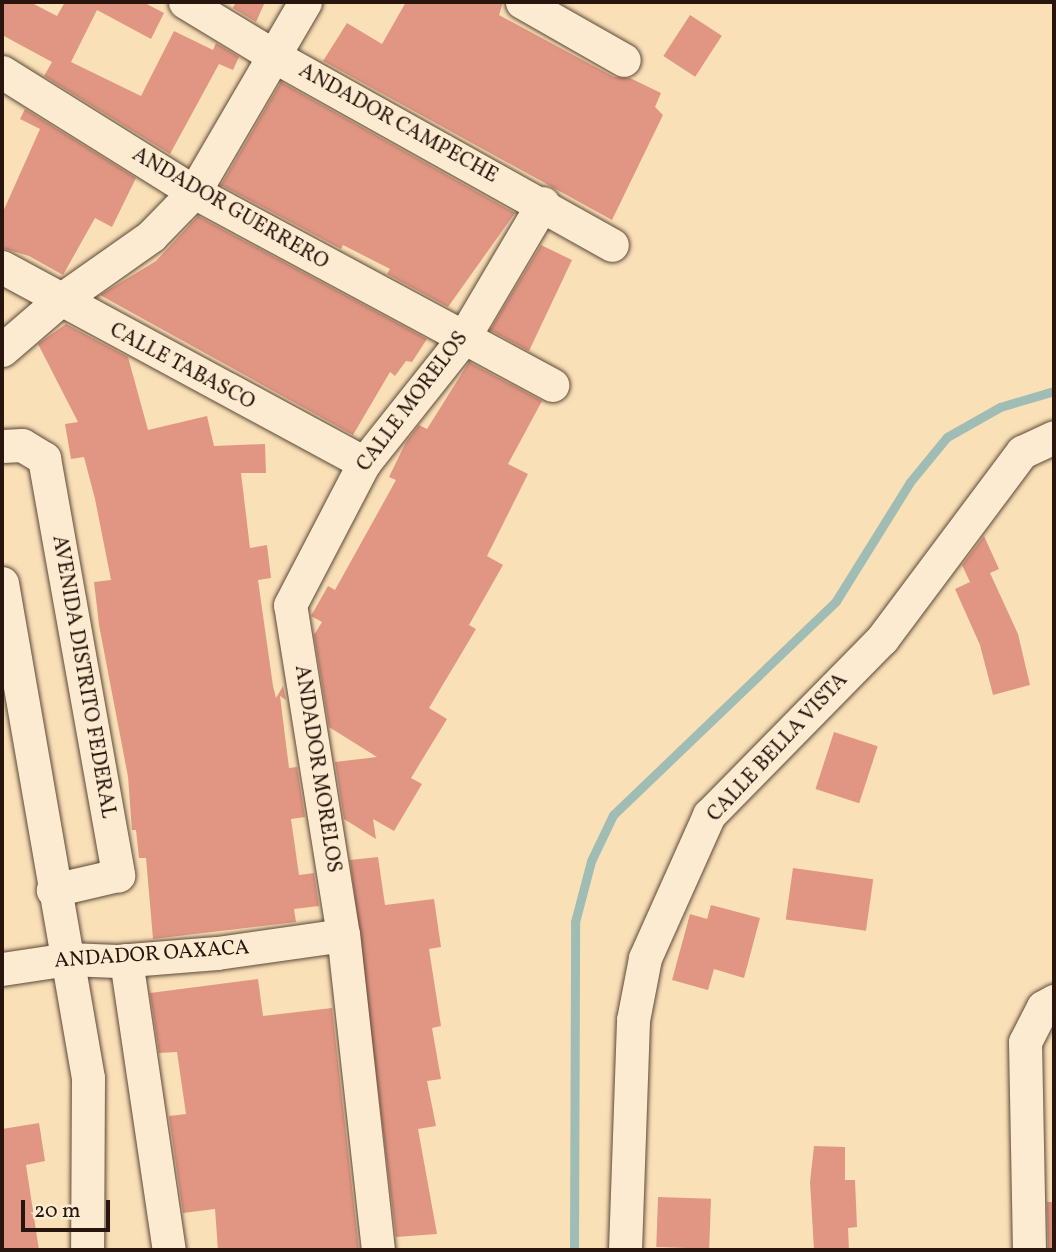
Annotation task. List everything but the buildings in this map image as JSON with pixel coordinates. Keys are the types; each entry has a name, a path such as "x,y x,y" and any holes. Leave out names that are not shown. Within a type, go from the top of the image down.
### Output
{"street":[{"name":"ANDADOR CAMPECHE","path":"185,2 274,56 544,203 612,246"},
{"path":"2,350 59,302 151,236 194,192 306,2"},
{"path":"522,2 624,60"},
{"name":"ANDADOR GUERRERO","path":"2,72 194,192 462,340 552,385"},
{"name":"CALLE MORELOS","path":"290,605 364,463 462,340 544,203"},
{"name":"CALLE TABASCO","path":"2,267 59,302 364,463"},
{"name":"CALLE BELLA VISTA","path":"625,1250 633,1020 645,958 709,816 882,639 1022,452 1054,437"},
{"name":"AVENIDA DISTRITO FEDERAL","path":"2,446 22,445 44,458 118,875 53,890"},
{"path":"2,583 53,890 68,959 88,1078 87,1250"},
{"name":"ANDADOR MORELOS","path":"290,605 343,934 378,1250"},
{"name":"ANDADOR OAXACA","path":"2,969 68,959 126,960 217,953 343,934"},
{"path":"126,960 169,1250"},
{"path":"1029,1250 1025,1042 1043,1007 1054,1001"}],"waterway":[{"path":"574,1250 575,922 591,861 613,815 836,601 910,482 947,437 1000,407 1054,391"}]}
